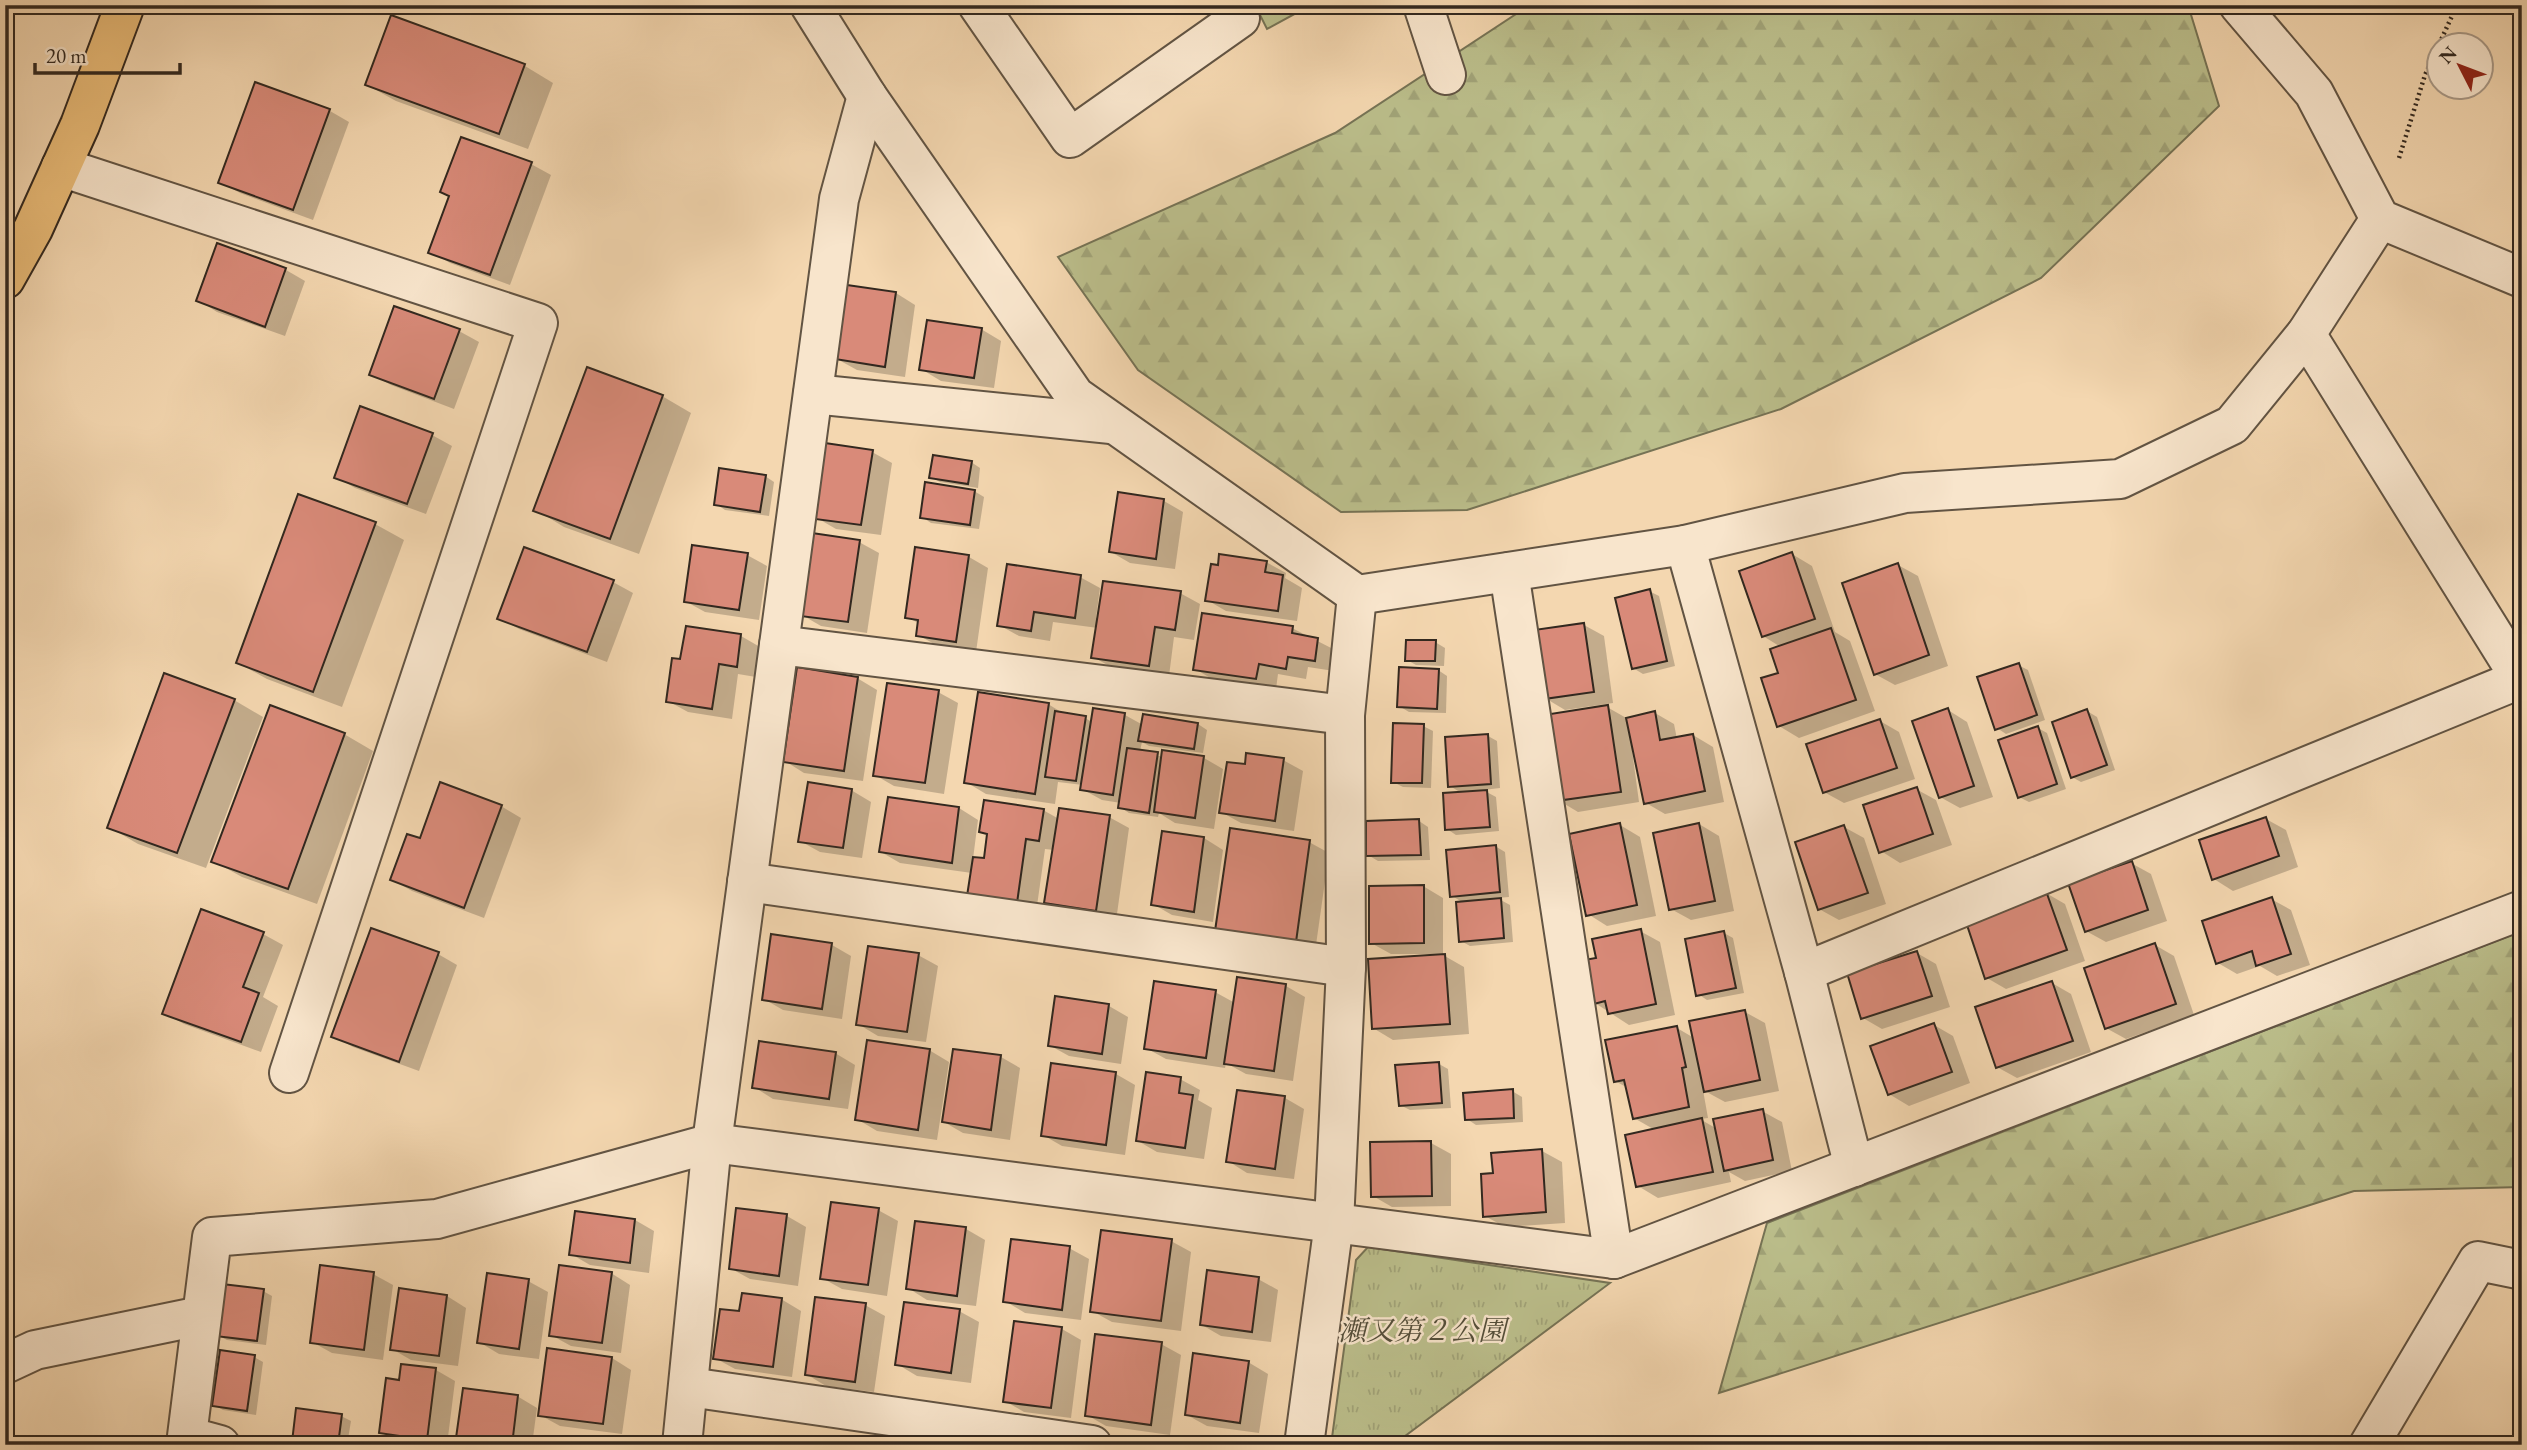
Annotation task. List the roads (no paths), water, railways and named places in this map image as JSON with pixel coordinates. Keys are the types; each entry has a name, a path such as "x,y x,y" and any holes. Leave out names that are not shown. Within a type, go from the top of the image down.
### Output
{"main road":[{"path":"5,279 33,229 80,125 125,5"}],"street":[{"path":"810,5 867,96 1074,396 1357,594 1685,545 1905,493 2120,479 2232,425 2306,334 2380,219"},
{"path":"978,5 1070,138 1240,18 1233,5"},
{"path":"1423,5 1446,75"},
{"path":"2239,5 2314,93 2380,219 2522,278"},
{"path":"682,1445 712,1143 839,199 867,96"},
{"path":"61,167 538,323 289,1073"},
{"path":"1804,972 2521,680 2306,334"},
{"path":"813,394 1114,424"},
{"path":"1685,545 1804,972 1854,1167"},
{"path":"1508,572 1614,1259"},
{"path":"1304,1445 1334,1223 1346,967 1345,715 1357,594"},
{"path":"779,645 1345,715"},
{"path":"747,881 1346,967"},
{"path":"220,1445 187,1436 212,1237 437,1219 712,1143 1614,1259 2522,910"},
{"path":"2370,1445 2478,1261 2522,1270"},
{"path":"5,1364 35,1350 200,1316"},
{"path":"689,1387 1092,1445"}],"park label":[{"name":"瀬又第２公園","path":"1422,1330"}]}
